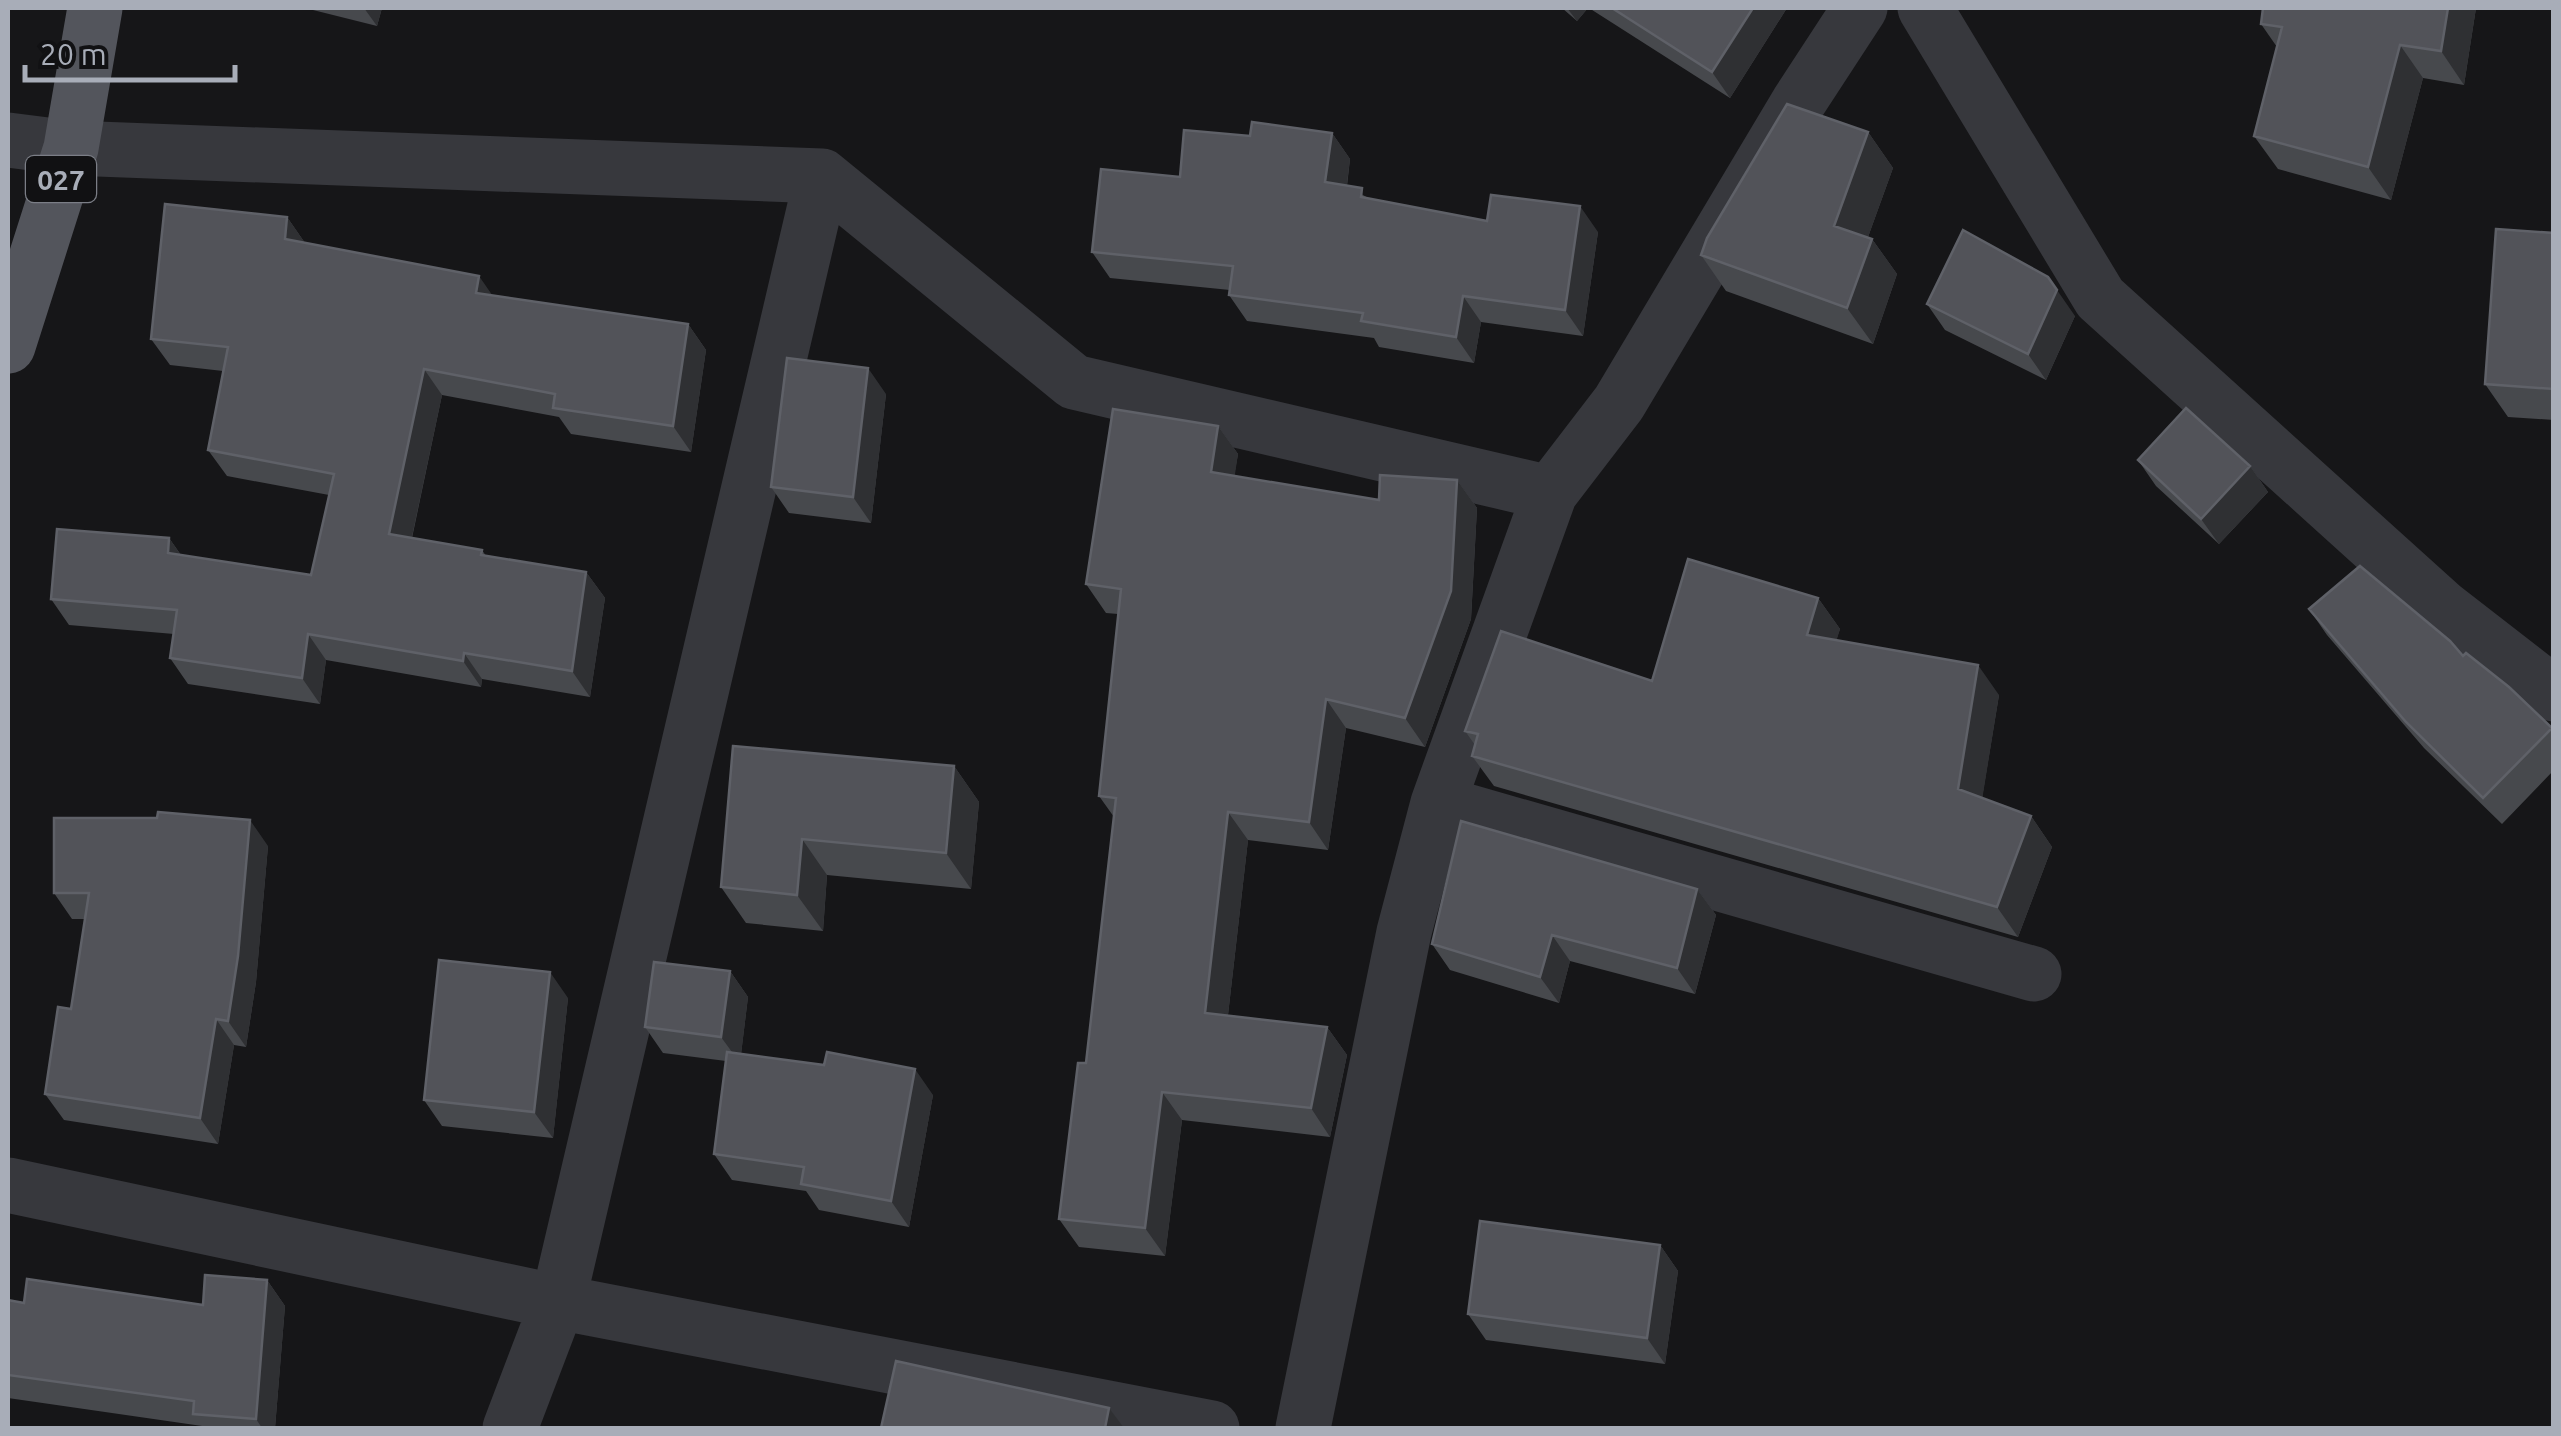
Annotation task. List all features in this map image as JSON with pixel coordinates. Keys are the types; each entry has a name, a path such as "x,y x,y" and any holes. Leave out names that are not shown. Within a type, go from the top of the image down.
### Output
{"main road":[{"name":"027","path":"8,346 72,148 95,8"}],"street":[{"path":"1303,1428 1404,932 1438,802 1550,493 1619,403 1798,102 1860,8"},
{"path":"1925,8 2100,298 2442,608 2554,694"},
{"path":"8,140 72,148 822,176 1074,382 1550,493"},
{"path":"510,1428 558,1302 822,176"},
{"path":"1438,802 2034,974"},
{"path":"8,1185 558,1302 1212,1428"}],"building":[{"path":"1612,8 1753,8 1712,72"},
{"path":"2263,8 2448,8 2441,51 2400,45 2368,167 2254,136 2282,27 2261,24"},
{"path":"1787,104 1868,132 1834,226 1872,239 1847,308 1701,255 1707,238"},
{"path":"1252,122 1332,133 1325,182 1362,188 1361,197 1487,221 1491,195 1580,206 1565,310 1463,296 1456,337 1361,321 1363,313 1229,295 1233,266 1092,252 1101,169 1180,177 1184,130 1250,136"},
{"path":"165,204 287,217 285,239 479,276 476,293 688,324 673,426 553,408 555,394 424,369 389,534 482,550 481,555 586,572 572,671 464,653 463,661 308,634 302,678 170,658 177,610 51,599 57,529 169,538 168,553 311,575 334,474 208,450 228,347 151,339"},
{"path":"2496,229 2554,233 2554,389 2485,384"},
{"path":"1963,230 2048,277 2057,290 2028,354 1927,304"},
{"path":"787,358 868,368 853,497 771,487"},
{"path":"2186,408 2250,466 2201,519 2138,460"},
{"path":"1113,409 1218,426 1211,472 1379,500 1380,475 1457,480 1451,591 1405,718 1326,699 1309,822 1228,812 1205,1013 1327,1027 1311,1108 1162,1092 1145,1228 1059,1219 1078,1063 1086,1063 1116,798 1099,796 1121,589 1086,584"},
{"path":"1688,559 1818,598 1807,635 1978,665 1958,789 2031,816 1997,907 1472,756 1478,734 1465,731 1501,631 1652,681"},
{"path":"2360,566 2463,656 2466,653 2509,687 2552,728 2483,798 2406,722 2309,609"},
{"path":"733,746 954,766 946,853 802,839 797,895 721,887"},
{"path":"158,812 250,820 228,1021 216,1019 200,1118 45,1094 58,1007 71,1009 89,893 54,893 54,818 157,818"},
{"path":"1461,821 1697,889 1677,968 1552,935 1540,977 1432,944"},
{"path":"439,960 550,972 534,1112 424,1100"},
{"path":"654,962 730,971 721,1037 645,1027"},
{"path":"727,1052 824,1065 827,1052 915,1069 891,1201 801,1184 804,1167 714,1154"},
{"path":"1480,1221 1660,1245 1647,1338 1468,1314"},
{"path":"205,1275 267,1280 256,1419 193,1414 194,1401 8,1375 8,1300 24,1303 27,1279 203,1305"},
{"path":"896,1361 1109,1408 1105,1428 881,1428"}]}
